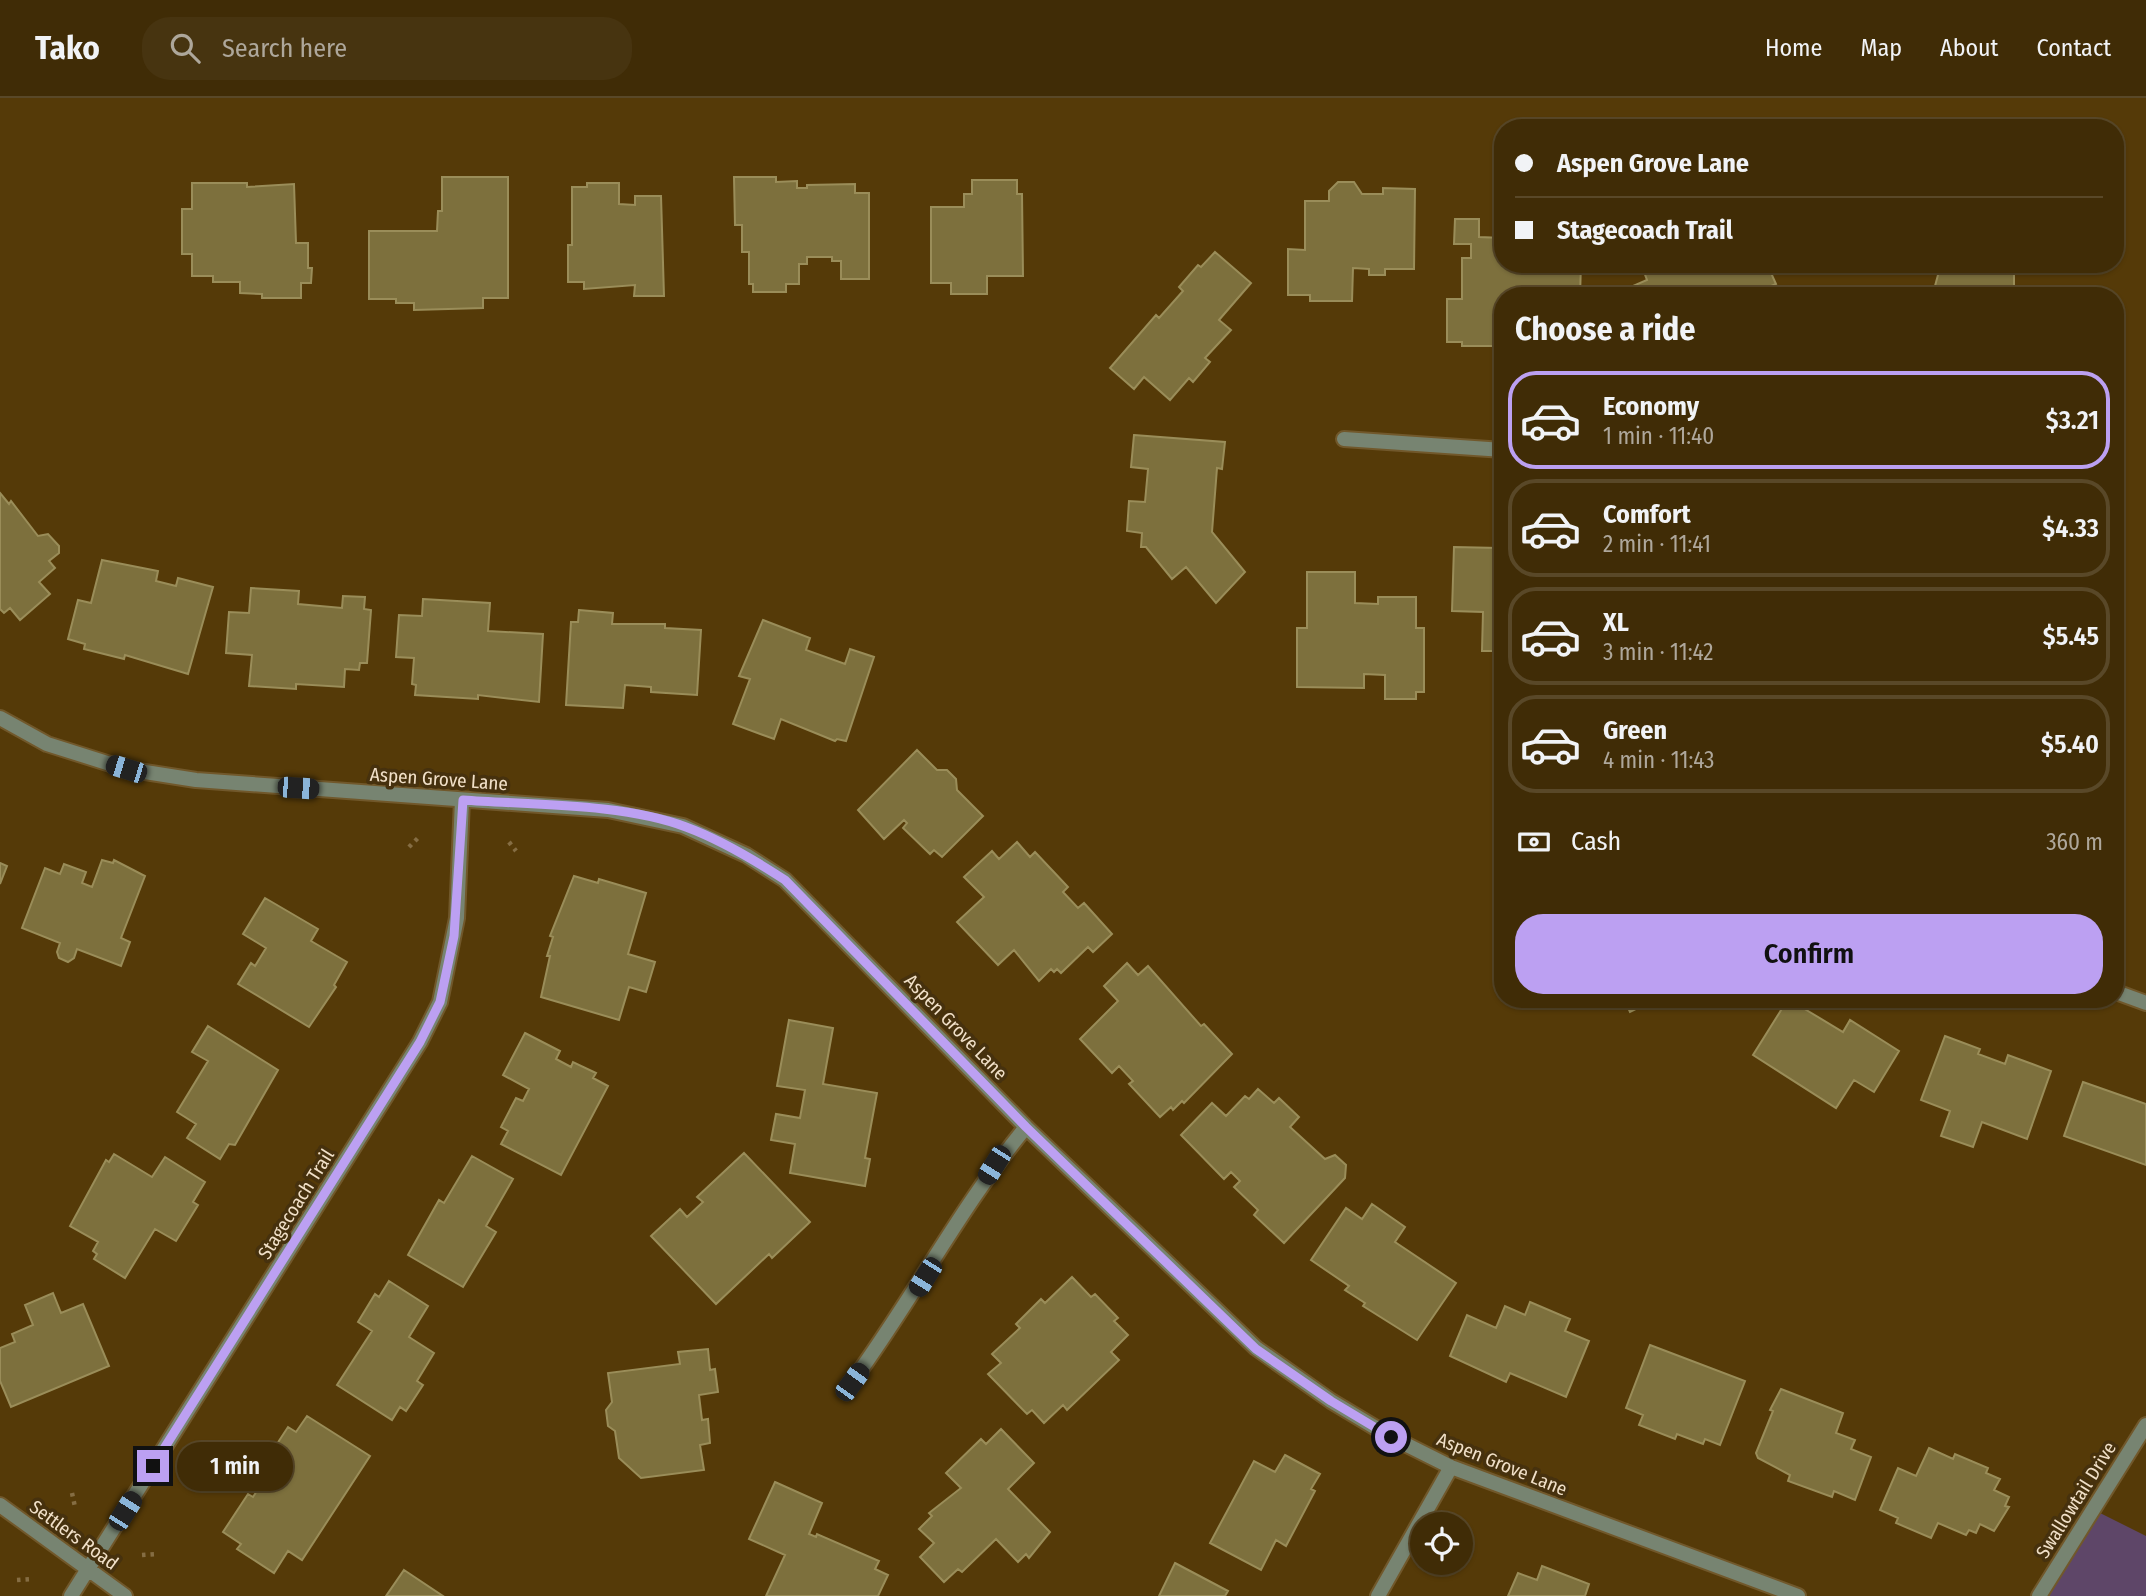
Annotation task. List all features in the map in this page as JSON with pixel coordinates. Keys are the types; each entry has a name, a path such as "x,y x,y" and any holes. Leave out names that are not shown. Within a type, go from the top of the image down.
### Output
{"street":[{"path":"1344,439 1494,449"},
{"name":"Aspen Grove Lane","path":"0,718 47,744 126,769 196,780 608,810 683,826 746,855 785,880 1026,1127 1256,1349 1381,1432 1451,1466 1798,1596"},
{"name":"Stagecoach Trail","path":"71,1596 420,1042 440,1002 457,918 463,800"},
{"path":"2124,995 2146,1003"},
{"path":"852,1382 897,1322 994,1165 1026,1127"},
{"name":"Swallowtail Drive","path":"2039,1596 2146,1425"},
{"path":"1378,1596 1451,1466"},
{"name":"Settlers Road","path":"0,1505 87,1571 125,1596"}],"path":[{"path":"409,846 418,838"},
{"path":"509,842 516,851"},
{"path":"72,1493 75,1507"},
{"path":"142,1555 157,1554"},
{"path":"17,1580 31,1579"}],"shaded area":[{"path":"2094,1510 2146,1536 2146,1596 2039,1596"}],"building":[{"path":"442,177 508,177 508,298 483,298 483,308 414,310 414,303 396,303 396,299 369,299 369,231 437,231 438,211 442,211"},
{"path":"734,177 776,177 776,182 797,181 797,188 807,188 807,185 855,184 855,193 869,193 869,279 841,279 841,261 832,261 832,257 807,257 807,264 799,264 799,284 786,284 786,292 753,292 753,284 749,284 749,252 742,252 742,225 735,225"},
{"path":"972,180 1017,180 1017,194 1022,194 1023,276 987,276 987,294 951,294 951,283 931,283 931,207 964,207 964,194 972,194"},
{"path":"1338,182 1354,182 1362,194 1383,194 1383,188 1415,189 1414,269 1385,269 1385,275 1369,275 1369,269 1353,268 1352,301 1310,301 1310,295 1288,295 1288,249 1305,250 1305,201 1329,201 1329,191"},
{"path":"192,183 247,183 247,187 294,184 296,243 308,243 308,268 312,268 311,283 301,283 301,298 262,298 262,294 240,293 240,282 213,282 213,276 192,276 192,254 182,254 182,209 192,209"},
{"path":"587,183 619,183 619,204 635,205 635,196 661,196 664,296 634,296 635,285 584,289 584,282 568,282 568,245 572,245 572,187 587,187"},
{"path":"1455,219 1479,219 1479,237 1494,238 1494,273 1581,273 1580,287 1494,287 1494,346 1462,346 1462,342 1447,342 1447,299 1462,299 1462,258 1471,258 1471,244 1454,244"},
{"path":"1215,252 1251,283 1219,320 1231,330 1205,358 1210,362 1193,382 1189,378 1170,400 1144,377 1134,389 1110,368 1156,315 1159,318 1183,291 1179,287 1198,265 1201,267"},
{"path":"1644,273 1771,273 1776,284 1769,287 1631,287 1647,280"},
{"path":"1939,273 2014,273 2014,287 1935,286"},
{"path":"1134,435 1225,442 1222,469 1217,468 1212,532 1245,572 1216,603 1186,567 1172,579 1146,547 1141,547 1142,533 1127,531 1129,501 1145,502 1148,469 1131,467"},
{"path":"0,493 9,504 11,501 38,536 48,534 59,546 59,553 49,561 55,568 39,582 50,594 20,620 10,608 4,613 0,609"},
{"path":"1454,547 1494,548 1494,651 1482,651 1483,612 1452,611"},
{"path":"102,560 158,571 156,581 176,586 178,578 213,587 188,674 125,655 124,659 84,649 85,644 68,639 78,600 91,603"},
{"path":"1307,572 1355,572 1355,603 1378,604 1378,597 1416,597 1416,628 1424,628 1424,692 1416,692 1416,699 1385,699 1385,675 1364,674 1364,688 1297,687 1297,628 1307,628"},
{"path":"251,588 299,591 298,604 342,608 343,596 365,597 364,609 371,610 367,663 360,663 359,670 345,669 344,687 296,684 296,689 249,686 252,655 226,653 229,612 249,613"},
{"path":"423,599 490,603 488,631 543,634 539,702 478,695 478,699 415,695 416,685 412,684 414,658 396,657 399,615 422,616"},
{"path":"579,610 613,613 612,624 665,624 665,628 701,630 697,695 651,692 651,687 625,685 623,708 566,705 571,622 578,622"},
{"path":"763,620 810,638 806,650 845,664 850,649 874,657 846,741 835,741 781,719 774,739 733,724 750,679 739,676"},
{"path":"917,750 937,770 947,770 956,779 957,790 983,816 942,857 934,850 930,854 903,828 907,823 904,820 884,839 858,810"},
{"path":"1017,842 1030,857 1035,852 1068,887 1063,892 1078,908 1084,903 1112,934 1093,952 1088,947 1061,973 1057,969 1054,972 1051,969 1039,981 1014,950 998,965 957,922 984,897 964,877 992,851 999,859"},
{"path":"102,860 113,863 114,860 145,876 121,938 130,942 121,966 77,949 74,958 68,962 59,958 57,952 60,943 22,928 45,868 60,874 64,864 86,872 82,883 92,887"},
{"path":"0,863 7,866 0,884"},
{"path":"574,876 598,883 599,879 646,893 628,954 655,962 646,992 629,987 619,1020 541,997 550,956 547,956 553,937 550,936"},
{"path":"265,898 318,929 311,941 347,962 334,985 336,987 309,1027 238,984 251,963 255,966 266,948 243,934"},
{"path":"1127,963 1138,975 1148,966 1201,1026 1204,1024 1232,1054 1184,1103 1182,1101 1173,1110 1171,1107 1160,1117 1129,1084 1133,1081 1119,1066 1112,1073 1080,1039 1118,1001 1104,986"},
{"path":"1782,1008 1803,1008 1843,1032 1850,1020 1899,1051 1874,1092 1854,1080 1836,1108 1753,1055"},
{"path":"789,1020 833,1028 823,1084 877,1093 865,1158 870,1159 865,1186 790,1173 795,1144 771,1140 776,1114 800,1118 805,1090 777,1086"},
{"path":"208,1026 278,1070 235,1145 229,1144 220,1159 187,1138 196,1124 177,1112 208,1061 192,1052"},
{"path":"525,1033 560,1051 556,1059 571,1067 573,1062 596,1073 593,1078 608,1086 561,1175 501,1144 508,1131 501,1127 516,1098 523,1101 529,1089 503,1075"},
{"path":"1945,1036 1980,1049 1978,1054 2005,1064 2008,1055 2051,1071 2027,1139 1982,1122 1973,1147 1941,1136 1950,1111 1921,1100"},
{"path":"2083,1082 2146,1104 2146,1165 2064,1136"},
{"path":"1258,1089 1274,1103 1279,1098 1299,1117 1290,1127 1325,1159 1335,1155 1346,1165 1345,1178 1284,1243 1254,1215 1258,1210 1234,1187 1240,1181 1231,1172 1224,1179 1181,1135 1212,1103 1226,1116 1245,1096 1249,1099"},
{"path":"744,1153 810,1222 772,1258 769,1254 716,1304 651,1236 680,1209 687,1217 703,1202 697,1197"},
{"path":"114,1154 152,1177 165,1157 205,1182 193,1202 198,1205 176,1241 155,1229 125,1278 94,1259 97,1254 93,1251 98,1242 70,1226 106,1160 109,1162"},
{"path":"472,1156 513,1179 486,1226 496,1232 463,1287 408,1255 439,1200 444,1203"},
{"path":"1372,1204 1405,1227 1395,1242 1456,1283 1417,1340 1363,1306 1365,1303 1345,1290 1349,1286 1311,1260 1346,1208 1362,1219"},
{"path":"1072,1277 1091,1297 1095,1294 1118,1318 1114,1321 1128,1335 1111,1352 1119,1360 1067,1410 1063,1405 1044,1423 1032,1410 1027,1414 988,1374 1001,1363 992,1354 1020,1328 1016,1324 1041,1299 1045,1303"},
{"path":"389,1281 428,1306 409,1337 434,1353 417,1381 423,1385 406,1411 400,1407 392,1420 337,1385 372,1331 358,1322 375,1294 379,1297"},
{"path":"53,1293 61,1313 83,1304 109,1366 11,1407 0,1381 0,1348 15,1342 12,1334 33,1325 25,1305"},
{"path":"1530,1302 1570,1319 1565,1331 1589,1341 1566,1397 1510,1373 1506,1382 1450,1356 1467,1315 1496,1328 1505,1306 1525,1315"},
{"path":"1650,1345 1745,1381 1720,1445 1705,1439 1703,1444 1677,1434 1675,1439 1639,1425 1643,1415 1626,1408"},
{"path":"708,1349 710,1370 715,1369 718,1392 699,1395 702,1420 708,1419 710,1443 700,1445 704,1470 641,1478 619,1458 615,1431 608,1426 606,1410 612,1402 608,1373 680,1364 678,1352"},
{"path":"1781,1389 1843,1413 1836,1433 1855,1440 1851,1449 1871,1457 1855,1500 1834,1491 1832,1497 1788,1481 1790,1475 1758,1458 1756,1453 1773,1411 1770,1410"},
{"path":"307,1416 370,1456 302,1560 288,1551 274,1573 237,1549 241,1544 223,1532 248,1494 253,1497 265,1478 262,1476 277,1453 273,1450 288,1427 296,1432"},
{"path":"1001,1429 1034,1463 1008,1489 1050,1532 1029,1558 1026,1554 1018,1562 996,1539 962,1572 958,1569 944,1582 920,1557 934,1543 919,1529 932,1516 929,1513 961,1488 946,1473 981,1439 986,1444"},
{"path":"1929,1448 1953,1459 1955,1454 1988,1468 1986,1473 2000,1479 1994,1490 2009,1497 2005,1506 2009,1507 1994,1531 1980,1524 1976,1533 1969,1530 1966,1535 1938,1523 1931,1538 1896,1523 1898,1518 1880,1510 1898,1468 1916,1476"},
{"path":"1285,1455 1320,1474 1311,1489 1315,1491 1286,1546 1276,1540 1261,1570 1210,1543 1254,1461 1275,1472"},
{"path":"775,1482 822,1503 809,1534 816,1537 817,1534 879,1561 875,1569 888,1575 878,1596 766,1596 785,1555 749,1539"},
{"path":"1175,1563 1228,1591 1225,1596 1159,1596"},
{"path":"1542,1566 1589,1584 1585,1596 1508,1596 1518,1573 1537,1580"},
{"path":"404,1570 443,1596 386,1596"}],"route":[{"path":"153,1466 420,1042 440,1002 457,918 463,800 608,810 683,826 746,855 785,880 1026,1127 1256,1349 1331,1401 1391,1437"}]}
